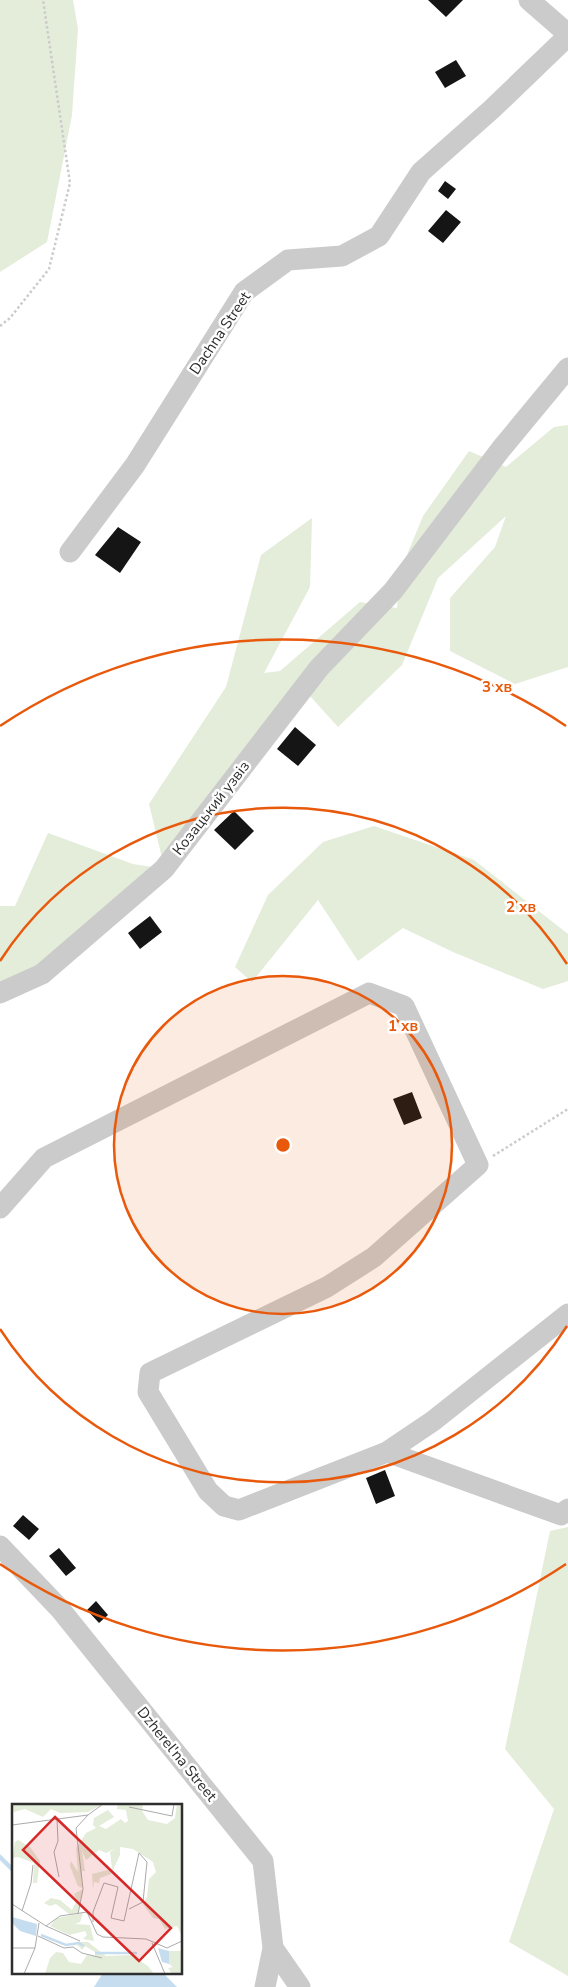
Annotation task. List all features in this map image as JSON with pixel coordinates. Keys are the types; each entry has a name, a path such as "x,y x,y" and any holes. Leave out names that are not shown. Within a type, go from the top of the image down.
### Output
{"street":[{"name":"Dachna Street","path":"70,552 135,465 244,292 288,260 342,256 379,236 422,172 492,109 568,35 529,0"},
{"name":"Козацький узвіз","path":"0,993 42,974 164,869 319,668 394,591 501,449 568,368"},
{"path":"0,1208 44,1158 369,993 404,1006 478,1165 366,1262 327,1287 150,1372 148,1392 208,1491 224,1506 239,1510 387,1452 433,1421 568,1314"},
{"path":"387,1452 561,1515 568,1509"},
{"name":"Dzherel'na Street","path":"0,1546 60,1609 263,1861 273,1948 300,1987"},
{"path":"265,1987 273,1948"}],"path":[{"path":"0,326 10,318 49,269 70,183 43,0"},
{"path":"478,1165 568,1109"}],"green space":[{"path":"0,0 73,0 78,29 72,115 47,242 0,272"},
{"path":"568,425 568,667 515,684 450,651 450,598 495,547 506,516 438,578 402,665 338,727 310,696 162,858 149,804 226,687 261,555 312,518 310,587 264,673 280,671 360,602 397,608 402,567 423,516 469,451 506,467 554,427"},
{"path":"374,826 474,860 568,934 568,981 543,989 453,952 403,928 358,961 318,900 252,982 235,967 268,895 323,842"},
{"path":"48,833 133,864 164,869 0,993 0,906 15,906"},
{"path":"568,1527 568,1976 509,1942 554,1809 505,1749 550,1531"}],"water":[{"path":"102,1974 164,1974 177,1987 94,1987"}],"building":[{"path":"428,0 463,0 446,17"},
{"path":"456,60 466,76 445,88 435,72"},
{"path":"445,181 456,189 448,199 438,191"},
{"path":"446,210 461,222 443,243 428,231"},
{"path":"118,527 141,542 120,573 95,555"},
{"path":"295,727 316,745 298,766 277,749"},
{"path":"234,811 254,831 235,850 214,830"},
{"path":"150,916 162,932 140,949 128,933"},
{"path":"412,1092 422,1118 404,1125 393,1099"},
{"path":"385,1470 395,1496 376,1504 366,1478"},
{"path":"23,1515 39,1529 29,1540 13,1526"},
{"path":"59,1548 76,1568 66,1576 49,1556"},
{"path":"96,1601 108,1615 99,1623 87,1610"}],"waterway":[{"path":"0,1857 12,1869"}]}
